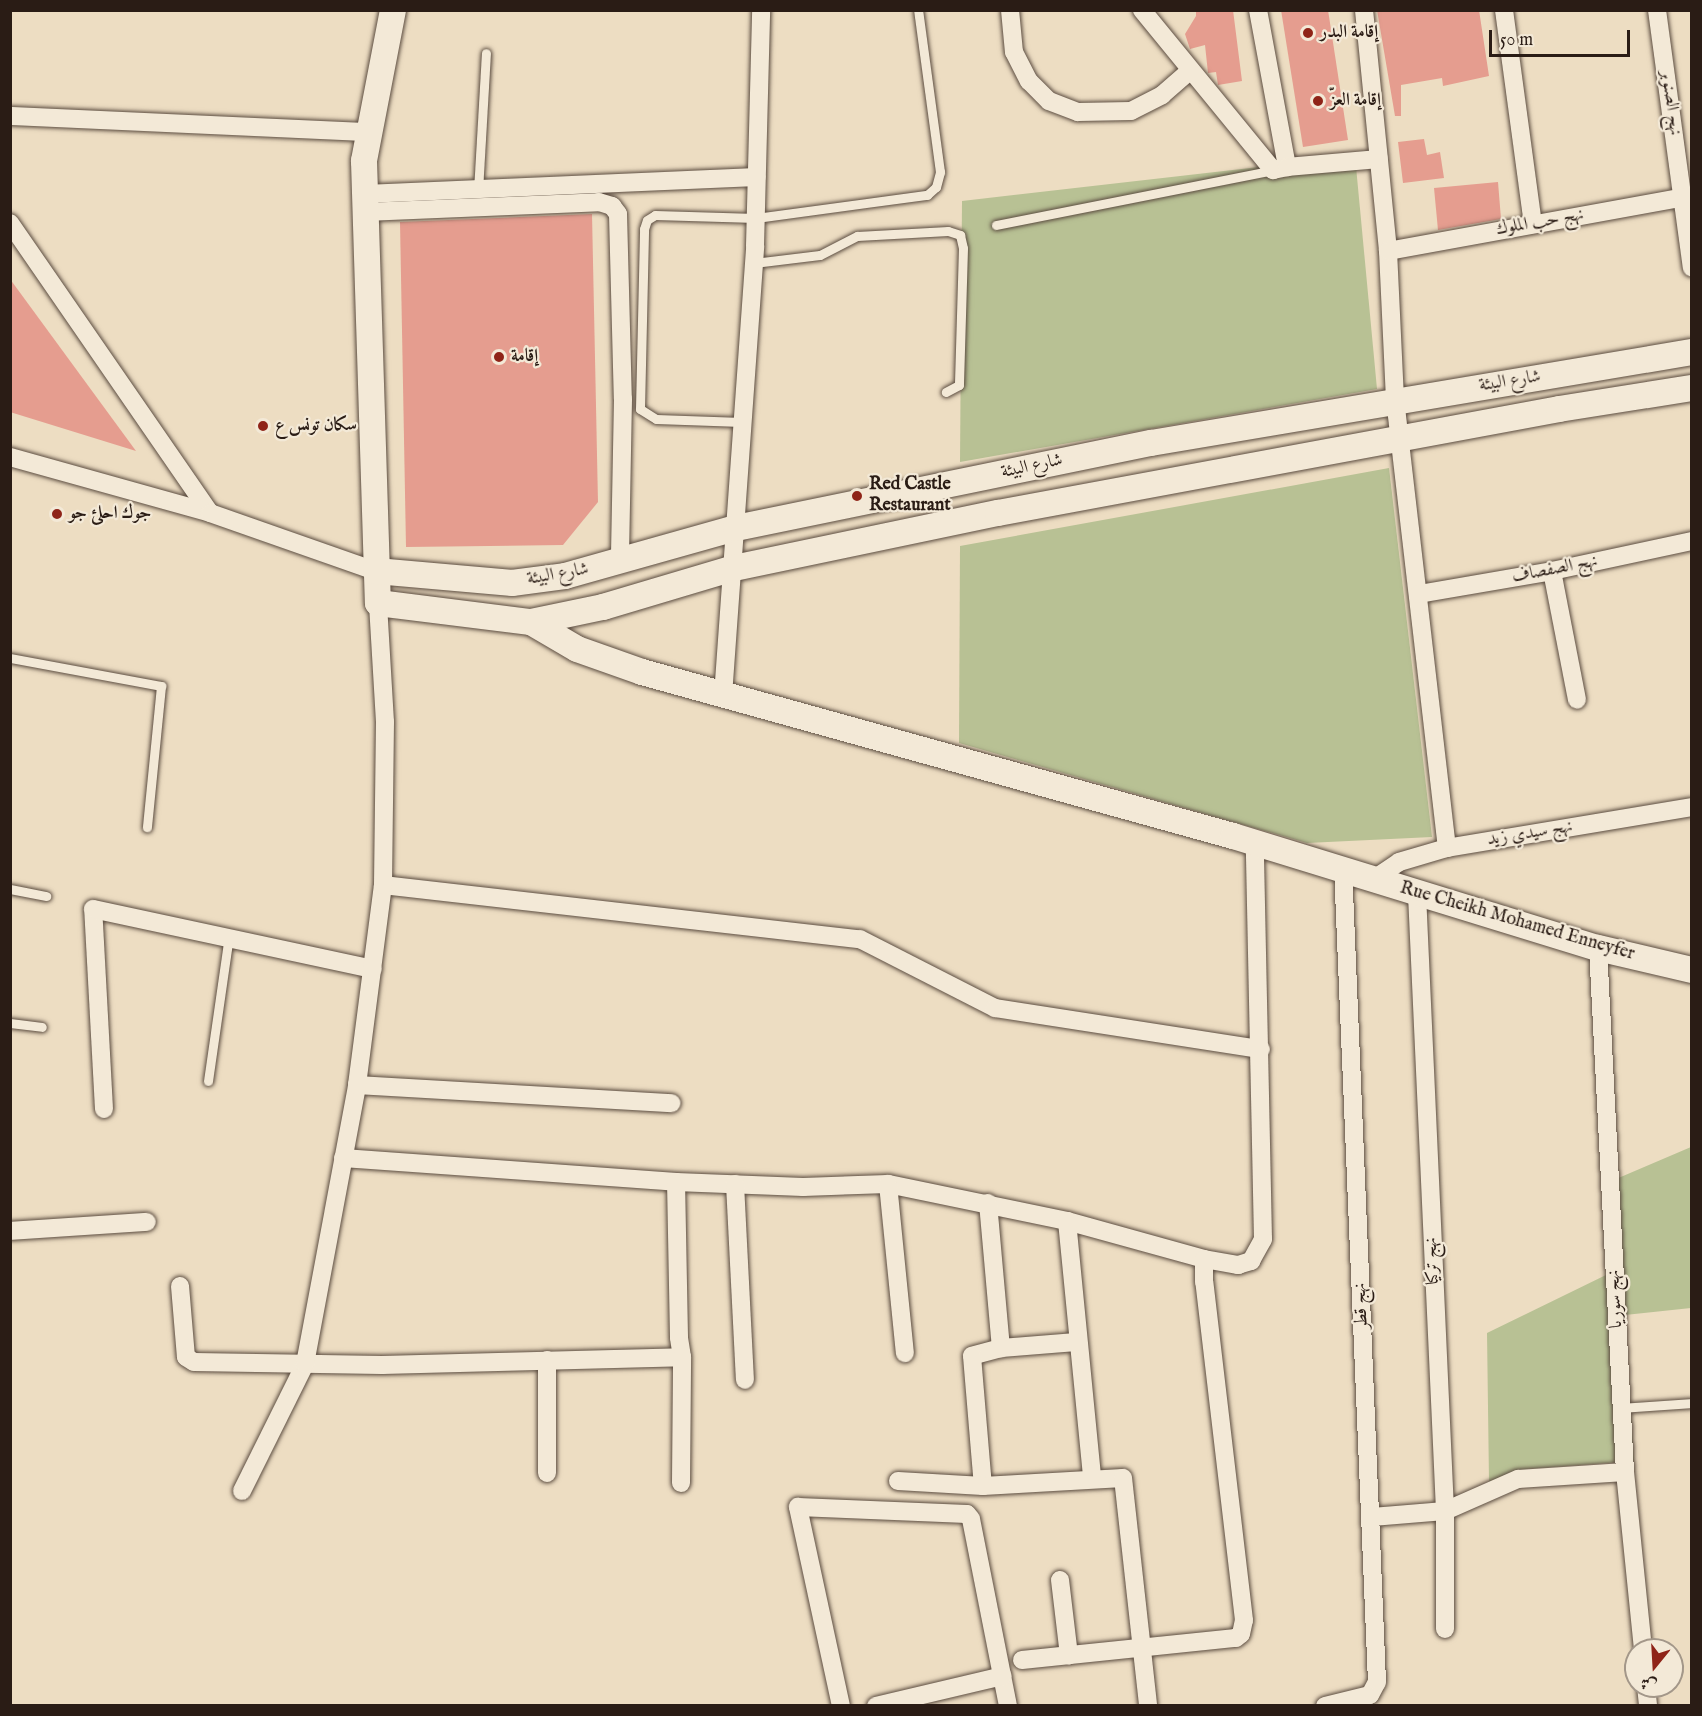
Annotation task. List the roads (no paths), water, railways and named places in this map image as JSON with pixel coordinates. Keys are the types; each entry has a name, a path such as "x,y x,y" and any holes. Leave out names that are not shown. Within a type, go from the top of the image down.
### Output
{"street":[{"path":"242,1491 305,1364 357,1085 383,885 385,722 376,571 365,203 367,132 393,10"},
{"path":"723,696 734,568 754,263 761,10"},
{"path":"1010,10 1014,52 1029,81 1049,101 1078,112 1131,111 1162,95 1191,70"},
{"path":"1142,10 1191,70 1280,168"},
{"path":"1258,10 1280,168"},
{"path":"1364,10 1388,250 1395,399 1402,440 1447,848"},
{"path":"1504,10 1533,224"},
{"name":"نهج الصنوبر","path":"1657,10 1687,196 1692,268"},
{"path":"10,116 367,132"},
{"path":"1280,168 1378,159"},
{"path":"365,203 478,190 757,177"},
{"name":"نهج حب الملوك","path":"1388,250 1687,196"},
{"path":"365,203 599,202 612,206 618,214 622,399 620,562"},
{"path":"10,223 210,513"},
{"name":"شارع البيئة","path":"376,571 512,583 565,576 736,528 1151,443 1395,399 1692,352"},
{"name":"شارع البيئة","path":"378,603 531,622 603,607 734,568 1210,471 1402,440 1559,408 1692,388"},
{"path":"10,457 210,513 376,571"},
{"name":"نهج الصفصاف","path":"1419,594 1552,572 1692,541"},
{"path":"1552,572 1577,700"},
{"name":"Rue Cheikh Mohamed Enneyfer","path":"531,622 576,649 723,696 1343,868 1417,894 1598,948 1692,970"},
{"name":"نهج سيدي زيد","path":"1374,879 1399,862 1447,848 1692,807"},
{"path":"343,1158 676,1182 803,1187 888,1184 1067,1221 1204,1259 1238,1265 1251,1261 1263,1239 1261,1049 1255,843"},
{"name":"نهج قطر","path":"1325,1706 1370,1695 1377,1682 1372,1517 1343,868"},
{"path":"383,885 860,939 995,1008 1261,1049"},
{"name":"نهج تركيا","path":"1417,894 1445,1512 1444,1629"},
{"path":"104,1109 93,909 153,925 229,936 373,969"},
{"name":"نهج سوريا","path":"1598,948 1625,1472 1642,1638"},
{"path":"357,1085 671,1103"},
{"path":"676,1182 679,1337 682,1357 681,1484"},
{"path":"735,1184 745,1380"},
{"path":"888,1184 905,1353"},
{"path":"988,1203 1001,1348"},
{"path":"1067,1221 1076,1342 1092,1477"},
{"path":"10,1231 147,1222"},
{"path":"1022,1660 1236,1638 1244,1620 1204,1259"},
{"path":"180,1286 186,1357 194,1362 305,1364 682,1357"},
{"path":"982,1486 971,1361 976,1352 1076,1342"},
{"path":"547,1360 547,1473"},
{"path":"1372,1517 1445,1512 1518,1479 1625,1472"},
{"path":"898,1481 982,1486 1117,1475 1124,1480 1148,1706"},
{"path":"841,1706 798,1507 967,1514 971,1519 1008,1706"},
{"path":"1060,1580 1069,1655"},
{"path":"876,1706 1003,1676"}],"lane":[{"path":"742,422 656,418 640,409 644,229 647,220 655,215 756,218 927,195 936,187 940,172 918,10"},
{"path":"478,190 486,53"},
{"path":"996,225 1280,168"},
{"path":"754,263 820,255 857,236 948,231 960,236 959,385 946,392"},
{"path":"10,658 161,686 147,827"},
{"path":"10,889 46,896"},
{"path":"207,1081 229,936"},
{"path":"10,1023 42,1027"},
{"path":"1621,1408 1692,1403"}],"place":[{"name":"إقامة البدر","path":"1308,33"},
{"name":"إقامة العزّ","path":"1318,101"},
{"name":"إقامة","path":"499,357"},
{"name":"سكان تونس ع","path":"263,426"},
{"name":"Red Castle Restaurant","path":"857,496"},
{"name":"جوك احلئ جو","path":"57,514"}]}
